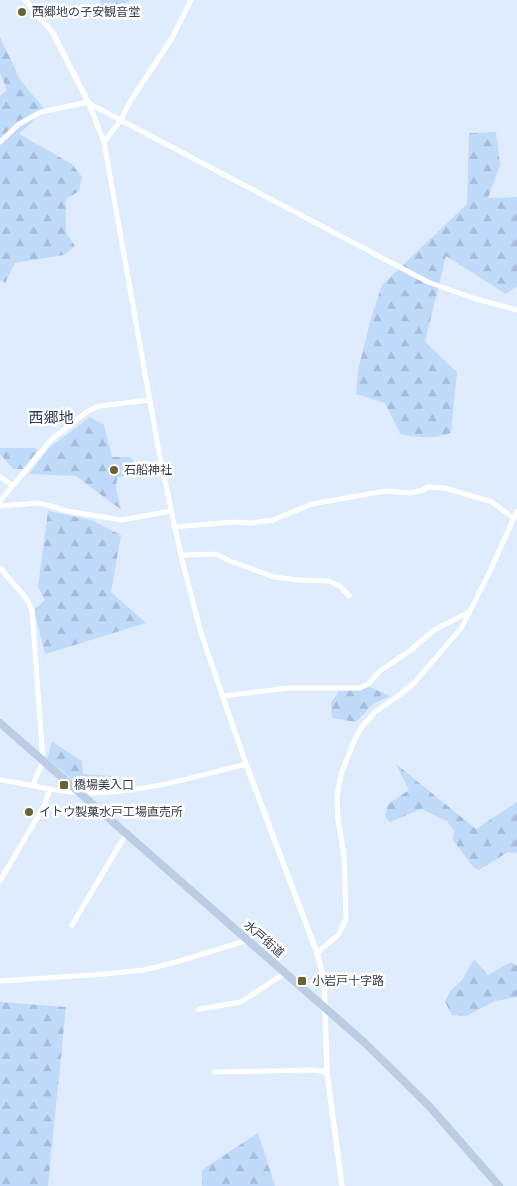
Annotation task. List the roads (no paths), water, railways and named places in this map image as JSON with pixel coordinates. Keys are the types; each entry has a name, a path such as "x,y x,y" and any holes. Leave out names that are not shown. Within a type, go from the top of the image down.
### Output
{"highway":[{"name":"水戸街道","path":"0,723 365,1043 429,1106 499,1186"}],"street":[{"path":"25,0 53,34 89,103 104,142 174,527 201,633 246,764 323,972 327,1072 342,1186"},
{"path":"104,142 121,120 129,103 172,38 191,0"},
{"path":"0,142 19,124 41,112 89,103 428,282 473,298 517,310"},
{"path":"0,501 52,439 88,411 100,406 150,400"},
{"path":"0,477 12,485"},
{"path":"174,527 273,520 312,504 386,491 411,493 428,487 445,488 492,502 513,518"},
{"path":"0,506 38,504 122,520 171,511"},
{"path":"317,953 339,934 346,920 344,855 338,820 337,796 340,781 354,741 361,728 374,713 402,693 424,672 462,627 517,511"},
{"path":"181,556 216,554 274,577 329,581 340,586 350,596"},
{"path":"0,568 26,598 32,610 43,761 33,786"},
{"path":"223,696 288,688 360,688 368,684 380,672 434,630 470,612"},
{"path":"0,780 50,789 79,792 112,792 181,780 246,764"},
{"path":"0,881 44,806 50,789"},
{"path":"72,925 126,834"},
{"path":"0,981 144,970 248,940"},
{"path":"199,1009 241,1002 285,973"},
{"path":"215,1072 315,1070 327,1072"}],"place":[{"name":"西郷地の子安観音堂","path":"22,12"},
{"name":"石船神社","path":"114,470"},
{"name":"橋場美入口","path":"64,785"},
{"name":"イトウ製菓水戸工場直売所","path":"29,812"},
{"name":"小岩戸十字路","path":"302,981"}],"district":[{"name":"西郷地","path":"51,418"}]}
